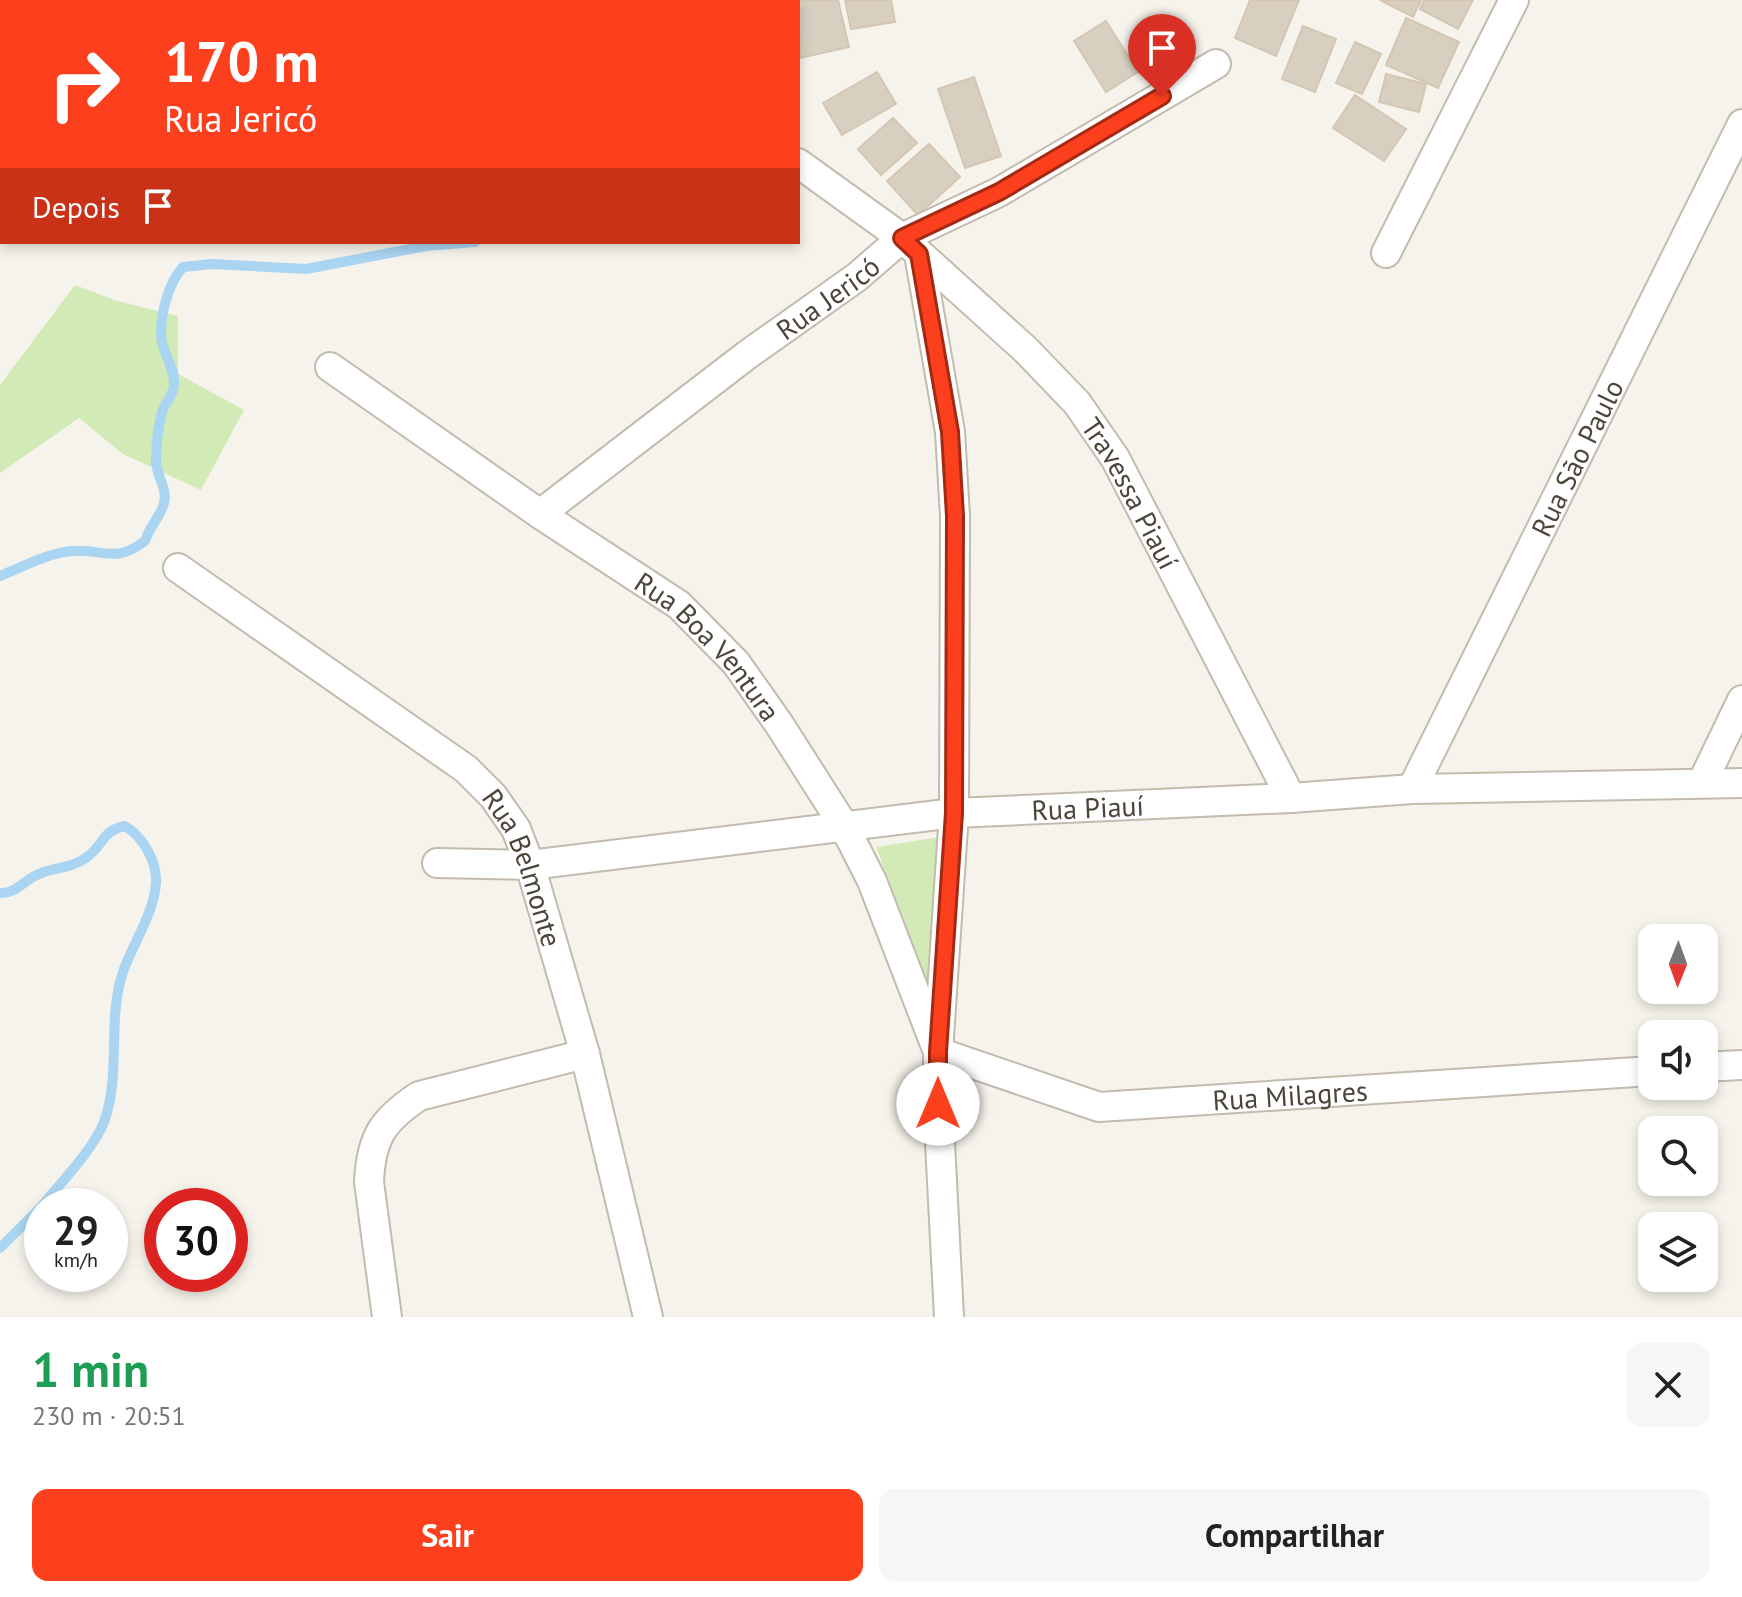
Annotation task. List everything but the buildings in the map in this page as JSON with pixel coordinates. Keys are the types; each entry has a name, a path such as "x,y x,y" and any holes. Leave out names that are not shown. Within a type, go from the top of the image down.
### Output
{"street":[{"path":"1386,253 1514,0"},
{"name":"Rua Jericó","path":"540,514 747,355 857,277 1216,64"},
{"name":"Rua São Paulo","path":"1412,789 1742,124"},
{"name":"Travessa Piauí","path":"800,164 911,246 1026,350 1077,403 1115,458 1291,798"},
{"path":"911,246 950,432 955,516 954,813 938,1052 949,1317"},
{"name":"Rua Boa Ventura","path":"330,367 540,514 679,605 736,663 844,826 884,910 938,1052"},
{"name":"Rua Belmonte","path":"178,568 466,769 493,796 516,829 530,865 585,1054 648,1317"},
{"path":"1702,783 1742,700"},
{"name":"Rua Piauí","path":"437,863 530,865 954,813 1291,798 1412,789 1742,783"},
{"name":"Rua Milagres","path":"938,1052 1099,1107 1638,1072"},
{"path":"387,1317 369,1182 370,1161 382,1127 396,1111 419,1096 585,1054"},
{"path":"1718,1066 1742,1065"}],"green space":[{"path":"75,285 117,301 178,316 178,374 244,410 201,490 123,454 79,418 0,473 0,385"},
{"path":"946,836 937,1005 876,847"}],"waterway":[{"path":"0,576 54,554 72,551 117,554 145,541 165,498 157,467 157,442 162,412 174,384 162,342 161,323 169,292 183,267 212,264 306,269 450,244"},
{"path":"0,893 11,891 39,874 82,861 111,831 125,826 138,836 148,850 156,875 152,905 119,988 112,1084 104,1122 85,1155 57,1188"},
{"path":"0,1248 24,1224"}],"route":[{"path":"938,1104 938,1052 954,813 955,516 950,432 937,348 919,254 902,238 999,192 1162,96"}]}
